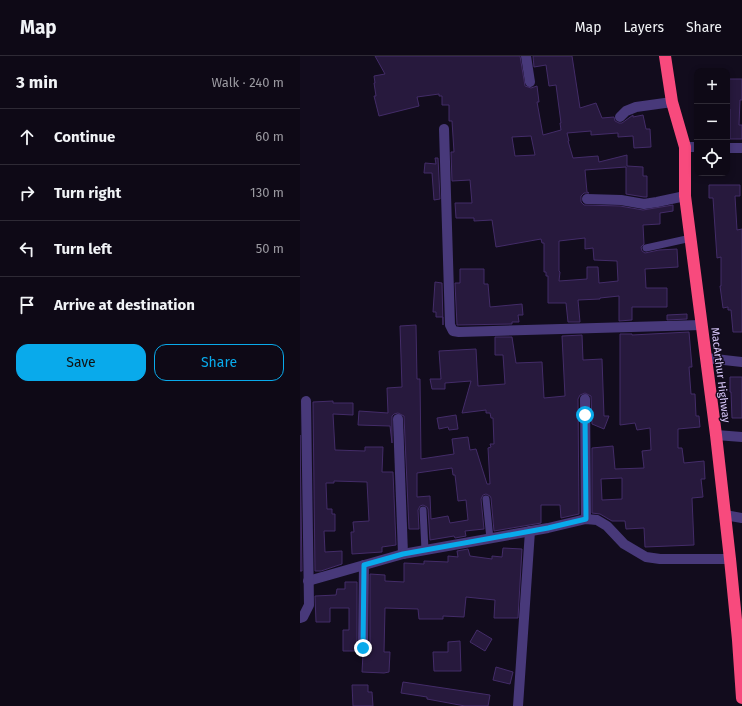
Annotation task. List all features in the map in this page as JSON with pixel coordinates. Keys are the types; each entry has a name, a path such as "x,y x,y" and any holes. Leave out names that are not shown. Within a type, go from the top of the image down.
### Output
{"highway":[{"name":"MacArthur Highway","path":"665,56 672,102 685,147 685,196 716,435 730,559 742,698"}],"street":[{"path":"526,56 530,82"},
{"path":"620,117 626,111 636,107 672,102"},
{"path":"444,129 450,325 453,331 467,332 702,325"},
{"path":"685,147 694,147"},
{"path":"730,148 742,148"},
{"path":"587,199 621,200 644,204 685,196"},
{"path":"706,358 742,362"},
{"path":"585,398 586,519"},
{"path":"300,618 303,617 309,605 306,401"},
{"path":"398,418 403,554"},
{"path":"716,435 742,437"},
{"path":"724,515 742,518"},
{"path":"308,581 403,554 490,539 586,519 597,520 607,526 624,544 646,557 660,559 730,559"},
{"path":"518,706 530,531"},
{"path":"363,648 364,565"}],"lane":[{"path":"646,248 691,238"},
{"path":"486,499 490,539"},
{"path":"423,510 425,550"}],"building":[{"path":"375,56 520,56 525,86 531,88 537,86 539,102 537,102 543,135 561,130 561,123 556,85 549,86 546,65 534,67 533,56 572,56 580,108 596,103 602,118 614,117 615,121 619,123 622,123 633,115 633,117 643,115 646,129 650,129 651,147 634,148 633,136 618,137 618,133 591,135 591,131 567,133 573,158 598,156 599,162 627,155 627,166 643,167 643,176 647,176 647,197 644,197 626,194 626,167 585,170 587,192 589,193 584,193 581,196 581,202 584,205 620,206 643,210 673,205 673,211 660,213 660,224 643,225 644,244 641,247 642,251 645,253 659,250 677,249 678,267 645,269 646,288 667,288 667,307 632,307 632,320 619,321 619,296 578,300 580,322 568,322 566,303 548,303 548,276 546,276 546,272 544,272 544,243 542,243 541,239 496,247 492,220 474,221 474,218 456,218 455,203 472,203 470,180 452,181 451,152 454,152 452,121 449,121 449,105 442,105 442,96 439,96 439,94 417,97 419,106 379,116 374,96 376,96 374,76 385,74","holes":["531,136 535,155 515,156 512,137","585,238 585,249 593,248 594,260 617,261 618,281 599,283 598,267 587,267 587,279 559,281 559,241"]},
{"path":"730,79 742,79 742,100 740,100 739,125 742,125 742,139 730,139"},
{"path":"435,158 438,158 440,199 434,200 432,173 424,173 425,163 436,164"},
{"path":"709,185 740,185 740,196 735,196 737,230 742,229 742,332 733,332 731,310 728,310 728,307 723,308 720,286 721,257 717,258 713,198 709,198"},
{"path":"460,269 484,269 484,284 488,284 490,307 522,304 523,315 518,315 519,322 512,322 512,324 457,325 455,283 460,283"},
{"path":"435,282 442,283 443,317 436,317 436,312 433,312"},
{"path":"687,314 687,319 667,320 667,315"},
{"path":"416,325 417,379 420,379 421,459 454,454 452,439 468,437 470,450 476,449 487,484 490,484 488,448 491,447 490,444 494,444 493,418 491,418 490,413 486,413 486,410 462,413 471,381 445,383 445,389 432,389 430,379 441,379 439,351 476,349 478,386 505,384 503,355 495,355 495,337 512,337 516,363 542,362 544,398 565,396 562,336 582,335 583,360 602,359 604,416 609,416 604,429 592,424 591,396 585,393 580,395 578,399 579,514 561,518 560,505 541,505 541,523 494,531 491,498 486,494 483,495 481,499 484,529 465,531 466,536 455,538 454,536 430,540 428,509 423,505 420,506 418,510 419,529 409,529 404,416 398,413 392,416 392,443 390,426 358,425 359,411 388,413 387,388 402,387 400,326","holes":["452,468 453,475 455,475 458,501 466,500 468,520 450,523 448,516 431,519 430,496 417,497 417,473"]},
{"path":"689,332 692,367 689,367 691,394 695,394 696,416 699,416 700,427 678,429 678,448 682,448 684,463 704,461 705,479 701,479 703,497 692,498 694,545 645,547 644,528 626,529 625,521 612,521 600,514 592,513 592,448 613,446 615,469 644,468 642,451 651,450 650,428 637,430 635,423 620,425 620,334 632,335","holes":["622,478 622,499 602,500 601,479"]},
{"path":"730,377 742,377 742,418 732,418"},
{"path":"333,401 333,403 353,403 353,415 333,414 335,450 365,451 365,447 383,447 382,472 393,472 396,545 382,547 382,552 352,554 351,532 354,532 353,522 369,521 367,482 334,481 334,483 326,483 327,509 332,509 332,514 335,514 335,531 324,531 325,552 342,551 342,564 321,571 315,571 313,402"},
{"path":"456,415 458,429 449,430 448,427 439,429 437,418"},
{"path":"300,435 302,571 300,571"},
{"path":"503,548 522,549 518,618 494,618 495,600 466,597 464,617 443,616 443,619 419,619 418,609 385,608 384,652 390,652 389,672 362,672 363,654 370,648 370,574 385,575 385,581 404,582 404,563 424,564 424,561 448,562 448,556 458,557 457,551 468,549 470,556 492,559 492,556 502,557"},
{"path":"345,582 357,582 357,651 343,651 343,630 349,630 349,608 330,608 330,622 316,622 315,596 336,595 337,589 345,589"},
{"path":"477,630 492,639 485,651 470,642"},
{"path":"460,641 461,671 434,671 433,652 448,652 448,642"},
{"path":"496,667 513,672 510,684 493,680"},
{"path":"403,682 490,695 488,706 465,706 427,699 427,697 401,693"},
{"path":"352,685 368,685 368,692 372,692 373,706 353,706"}],"route":[{"path":"363,648 364,565 403,554 548,528 586,519 585,415"}]}
